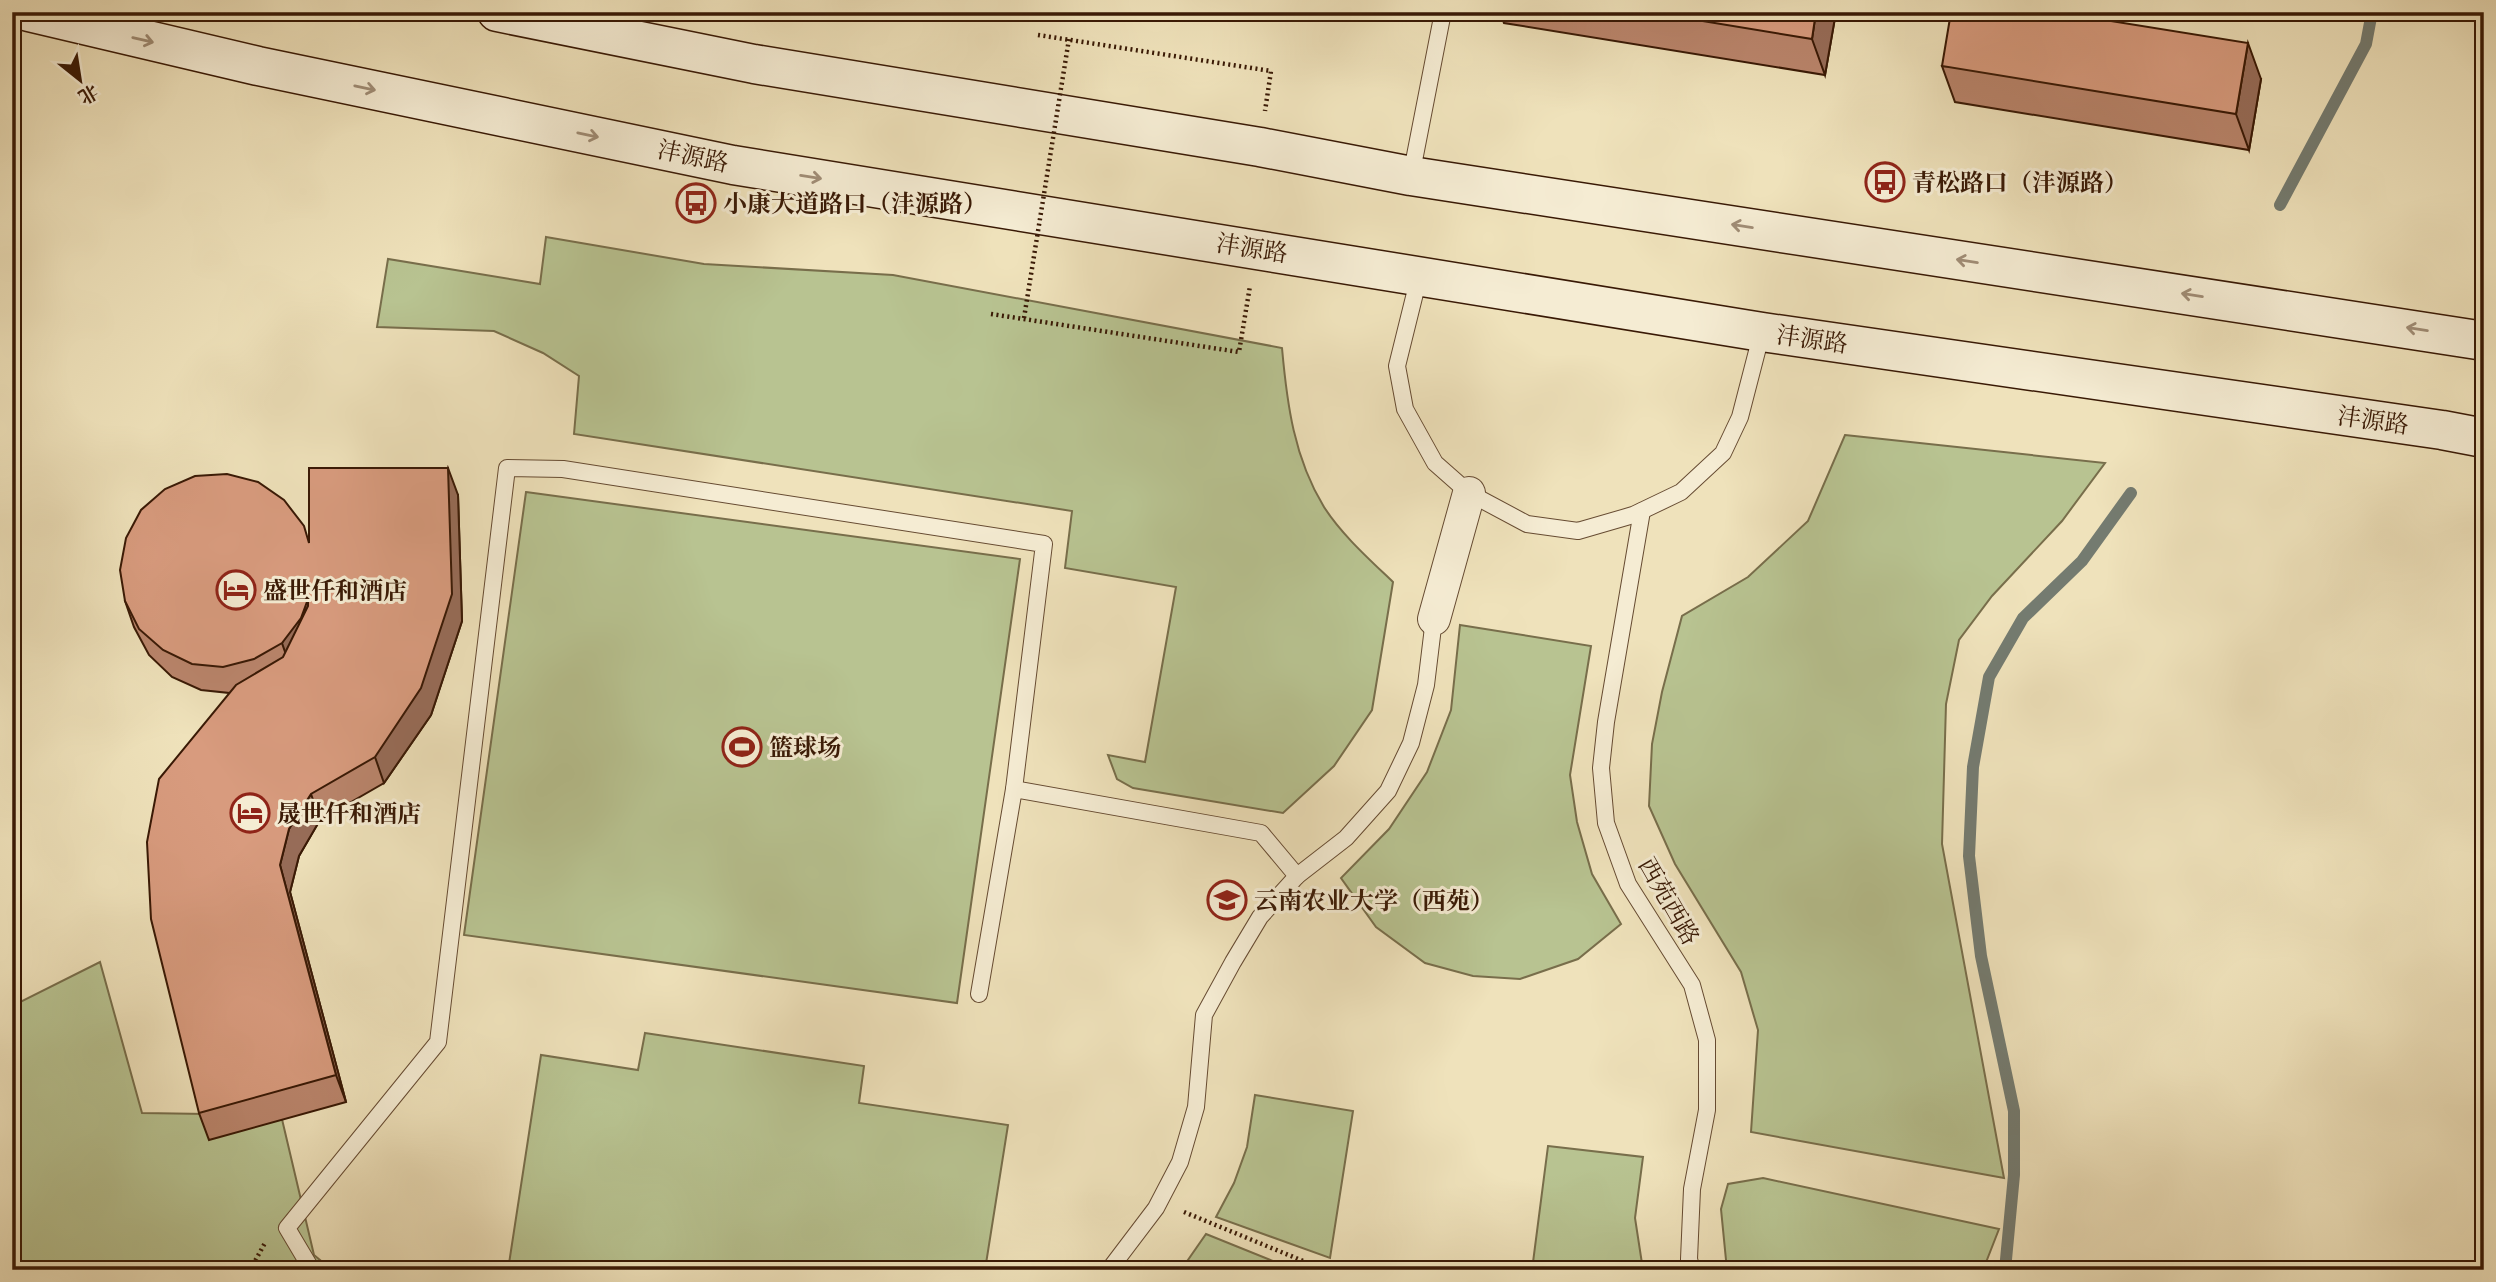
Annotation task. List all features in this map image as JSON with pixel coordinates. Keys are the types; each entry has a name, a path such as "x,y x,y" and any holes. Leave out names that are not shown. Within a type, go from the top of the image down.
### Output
{"main road":[{"name":"沣源路","path":"29,12 258,66 733,165 1762,332 2414,426 2484,439"},
{"path":"497,12 754,64 1260,147 1411,176 2484,341"}],"street":[{"path":"1434,619 1469,493"}],"lane":[{"path":"1411,176 1443,12"},
{"path":"1419,275 1397,366 1405,409 1435,463 1469,493 1527,524 1578,531 1642,511 1681,492 1723,453 1740,417 1762,332"},
{"path":"312,1270 287,1228 438,1042 507,468 563,469 1044,544 1014,789 979,994"},
{"name":"西苑西路","path":"1642,511 1606,722 1601,768 1606,823 1628,884 1692,985 1707,1040 1707,1110 1692,1189 1689,1259 1692,1270"},
{"path":"1109,1270 1159,1202 1180,1162 1196,1107 1205,1015 1260,917 1297,876 1346,838 1388,791 1411,743 1426,685 1434,619"},
{"path":"1014,789 1261,833 1297,876"}],"path":[{"path":"1038,35 1271,71"},
{"path":"1024,318 1069,39"},
{"path":"991,314 1239,352 1256,249"},
{"path":"1159,1202 1325,1270"},
{"path":"138,1270 143,1265 187,1270"}],"green space":[{"path":"546,237 704,264 893,275 1282,348 1286,390 1294,430 1305,469 1314,488 1339,527 1393,582 1372,710 1334,766 1283,813 1133,788 1117,779 1108,755 1145,762 1176,587 1065,568 1072,511 574,434 579,376 543,353 494,331 377,327 388,259 540,284"},
{"path":"1845,435 2105,463 2062,521 1992,596 1959,640 1946,704 1942,844 2004,1178 1751,1132 1758,1030 1741,972 1675,864 1649,806 1652,744 1662,692 1682,616 1748,577 1808,521"},
{"name":"篮球场","path":"526,492 1020,559 957,1003 464,935"},
{"path":"1460,625 1591,646 1570,775 1577,822 1592,874 1621,924 1578,959 1520,979 1473,976 1425,963 1376,927 1341,878 1389,829 1427,772 1451,710"},
{"path":"100,962 142,1113 281,1115 314,1255 332,1270 12,1270 12,1006"},
{"path":"645,1033 864,1066 859,1103 1008,1125 985,1270 508,1270 541,1055 638,1070"},
{"path":"1255,1095 1353,1111 1330,1258 1216,1217 1234,1183 1247,1147"},
{"path":"1548,1146 1643,1157 1635,1218 1643,1270 1532,1270"},
{"path":"1763,1178 1999,1229 1983,1270 1727,1270 1721,1209 1728,1184"},
{"path":"1206,1234 1295,1270 1181,1270"}],"building":[{"path":"1648,12 1816,12 1812,39"},
{"path":"1951,12 2055,12 2248,43 2236,114 1942,66"},
{"name":"晟世仟和酒店","path":"309,468 448,468 452,594 421,688 375,757 311,794 289,829 280,865 336,1075 199,1113 151,919 147,842 159,779 236,685 283,657 308,606 308,599 301,618 282,643 254,659 223,667 192,664 163,650 139,629 125,601 120,570 126,538 141,510 165,489 195,476 227,474 258,482 284,500 304,526 309,543"}],"waterway":[{"path":"2280,205 2366,44 2372,12"},
{"path":"2005,1270 2014,1175 2014,1111 1981,956 1969,856 1973,767 1989,677 2023,618 2082,561 2131,493"}],"place":[{"name":"青松路口（沣源路）","path":"1885,182"},
{"name":"小康大道路口（沣源路）","path":"696,203"},
{"name":"盛世仟和酒店","path":"236,590"},
{"name":"篮球场","path":"742,747"},
{"name":"晟世仟和酒店","path":"250,813"},
{"name":"云南农业大学（西苑）","path":"1227,900"}]}
